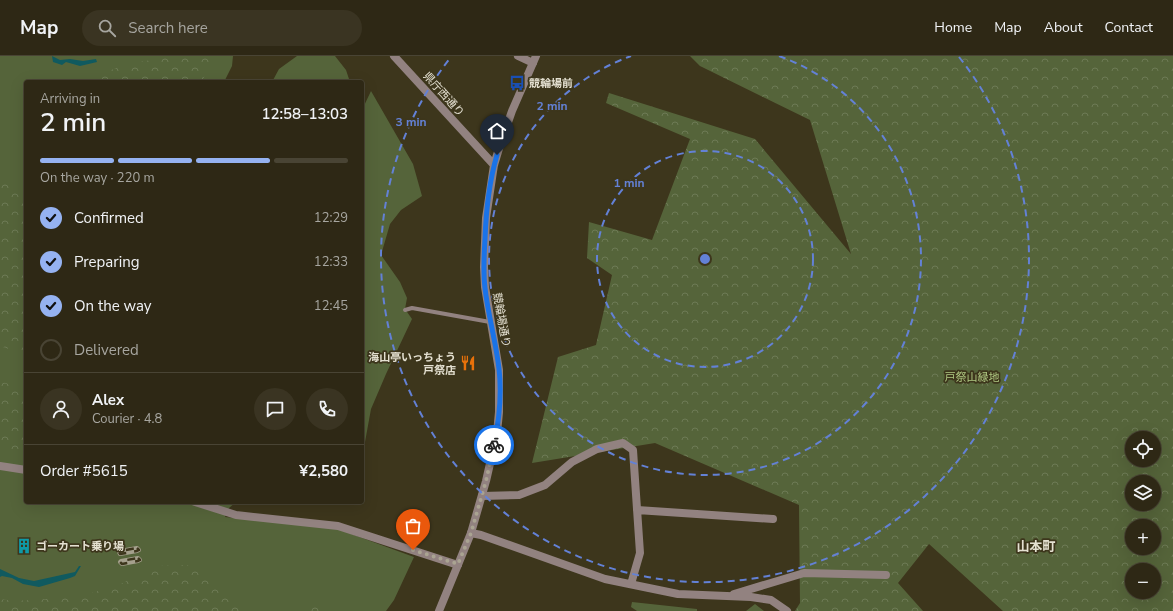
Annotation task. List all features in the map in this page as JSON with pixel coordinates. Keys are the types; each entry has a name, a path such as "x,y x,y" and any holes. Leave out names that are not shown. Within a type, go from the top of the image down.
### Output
{"street":[{"name":"県庁西通り","path":"395,56 494,165"},
{"path":"518,56 534,60"},
{"name":"競輪場通り","path":"439,611 471,533 482,496 497,433 499,412 499,370 485,287 484,267 486,218 494,165 512,111 534,60"},
{"path":"482,496 519,494 546,485 572,462 597,449 623,443 633,450 640,553 631,584"},
{"path":"0,466 24,470"},
{"path":"201,504 236,515 338,526 458,564"},
{"path":"637,510 773,519"},
{"path":"471,533 481,535 605,579 678,594 751,597 771,600 788,611"},
{"path":"726,597 804,573 886,575"}],"lane":[{"path":"405,310 412,308 490,322"}],"green space":[{"path":"0,56 233,56 232,66 225,80 24,80 24,504 234,504 229,508 225,517 335,528 414,557 394,600 386,611 0,611"},
{"path":"159,56 217,56 203,80 94,80 106,72 130,63 153,60"},
{"path":"297,56 335,56 346,70 349,80 273,80 279,69"},
{"name":"戸祭山緑地","path":"690,56 1173,56 1173,611 1003,611 929,544 898,583 923,611 795,611 800,603 799,505 655,443 532,463 558,357 596,345 612,275 587,258 589,222 652,240 690,139 606,103 609,93 755,139 851,254 810,120 700,66"},
{"path":"371,91 413,164 422,196 401,210 390,224 381,255 400,282 407,298 405,309 412,319 371,409 364,442 364,106"},
{"path":"0,178 24,193 24,354 0,346"},
{"path":"0,381 24,389 24,454 0,446"},
{"path":"187,565 214,579 241,611 0,611 0,599 14,601 79,597 123,583 156,566"},
{"path":"632,602 697,609 697,611 637,611 631,607"},
{"path":"326,603 326,611 306,611 309,607"},
{"path":"755,604 764,611 746,611"}],"water":[{"path":"52,56 60,60 70,59 83,61 96,59 97,62 80,66 66,62 62,65 53,62"},
{"path":"79,566 81,566 75,576 39,587 23,584 12,578 0,577 0,569 19,578 34,581 75,572"}],"railway":[{"path":"137,548 139,550 137,551 120,554 119,552 137,548"},
{"path":"138,558 140,560 138,561 122,564 120,562 138,558"}],"way so far":[{"path":"413,550 458,564 471,533 486,481 494,445"}],"place":[{"name":"競輪場前","path":"517,83"},
{"name":"海山亭いっちょう 戸祭店","path":"468,363"},
{"name":"ゴーカート乗り場","path":"24,546"}],"district":[{"name":"山本町","path":"1036,546"}],"route":[{"path":"494,445 499,412 499,370 488,308 484,267 486,218 490,185 497,155"}]}
